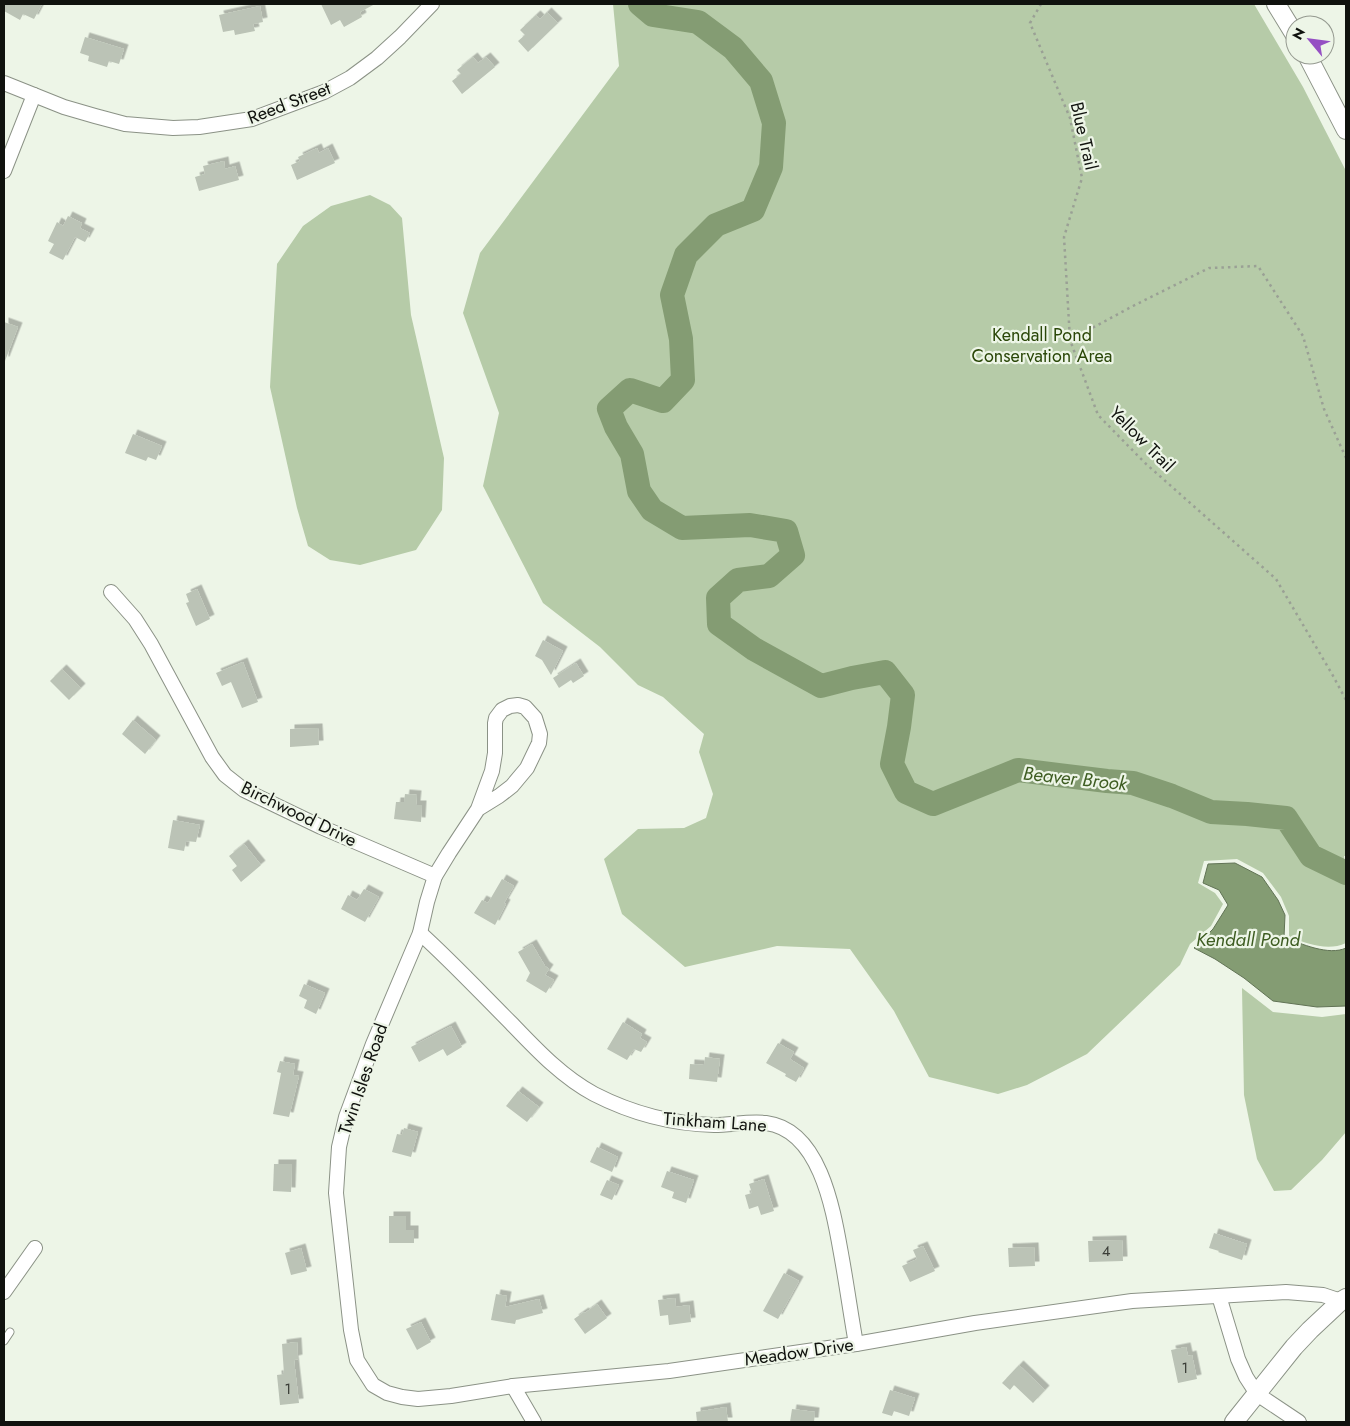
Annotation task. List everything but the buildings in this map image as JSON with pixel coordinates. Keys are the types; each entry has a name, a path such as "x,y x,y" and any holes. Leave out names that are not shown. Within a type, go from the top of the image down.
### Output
{"street":[{"name":"Reed Street","path":"4,84 94,116 125,124 173,128 199,127 252,119 324,92 350,78 394,42 432,4"},
{"path":"1276,4 1285,19"},
{"path":"1312,65 1344,119"},
{"path":"4,171 34,95"},
{"name":"Birchwood Drive","path":"111,592 135,619 151,644 212,757 226,775 244,790 321,827 435,876"},
{"name":"Twin Isles Road","path":"380,1389 373,1385 357,1360 351,1330 336,1193 339,1147 346,1117 373,1044 420,933 435,876 478,809 492,771 495,753 496,718 502,710 510,706 518,705 525,707 535,718 538,725 539,743 534,755 527,768 512,786 478,809"},
{"name":"Tinkham Lane","path":"420,933 545,1058 595,1094 623,1107 684,1123 715,1125 767,1123 788,1130 805,1146 814,1159 826,1187 835,1217 856,1344"},
{"path":"4,1292 35,1248"},
{"name":"Meadow Drive","path":"380,1389 402,1397 418,1399 451,1396 513,1386 669,1371 856,1344 1053,1311 1140,1300 1293,1292 1323,1295 1344,1300"},
{"path":"1219,1296 1238,1359 1246,1377 1257,1394 1299,1422"},
{"path":"1234,1422 1294,1347 1344,1300"},
{"path":"513,1386 534,1422"}],"lane":[{"path":"4,1341 10,1332"}],"path":[{"name":"Blue Trail","path":"1041,4 1030,23 1070,118 1082,178 1064,237 1070,340"},
{"path":"1070,340 1209,268 1258,266 1302,336 1324,409 1346,458"},
{"name":"Yellow Trail","path":"1070,340 1098,415 1145,464 1276,579 1346,700"}],"green space":[{"name":"Kendall Pond Conservation Area","path":"613,4 1254,4 1285,57 1285,65 1290,65 1303,87 1346,171 1346,856 1344,856 1346,943 1339,946 1324,947 1289,937 1289,916 1281,897 1263,873 1237,859 1204,861 1198,883 1215,893 1223,904 1211,926 1190,944 1180,965 1087,1054 1027,1085 998,1094 929,1077 894,1011 850,949 777,946 685,967 622,914 604,859 638,829 684,828 706,818 713,794 699,752 704,734 663,697 638,685 600,647 543,603 483,486 499,413 463,313 480,253 619,66"},
{"path":"370,195 390,205 402,218 411,315 444,458 442,510 416,550 360,565 330,560 308,546 297,508 270,387 277,264 303,226 331,206"},
{"path":"1242,988 1273,1012 1322,1017 1346,1014 1346,1132 1322,1160 1291,1190 1274,1191 1257,1159 1244,1095"}],"water":[{"name":"Kendall Pond","path":"1235,863 1262,877 1278,900 1285,915 1284,937 1323,950 1332,951 1346,948 1346,1006 1317,1007 1273,1001 1244,978 1194,948 1213,929 1228,905 1219,890 1203,883 1208,864"}],"waterway":[{"name":"Beaver Brook","path":"640,4 653,15 698,22 733,48 761,81 774,123 771,167 753,210 716,225 686,255 672,295 681,339 683,380 663,401 630,390 609,409 616,427 632,454 639,491 652,510 682,528 750,525 786,531 793,555 769,576 738,580 718,598 719,624 754,649 821,686 885,672 903,695 892,764 906,792 933,804 1018,770 1133,783 1211,812 1286,818 1311,856 1346,873"}]}
